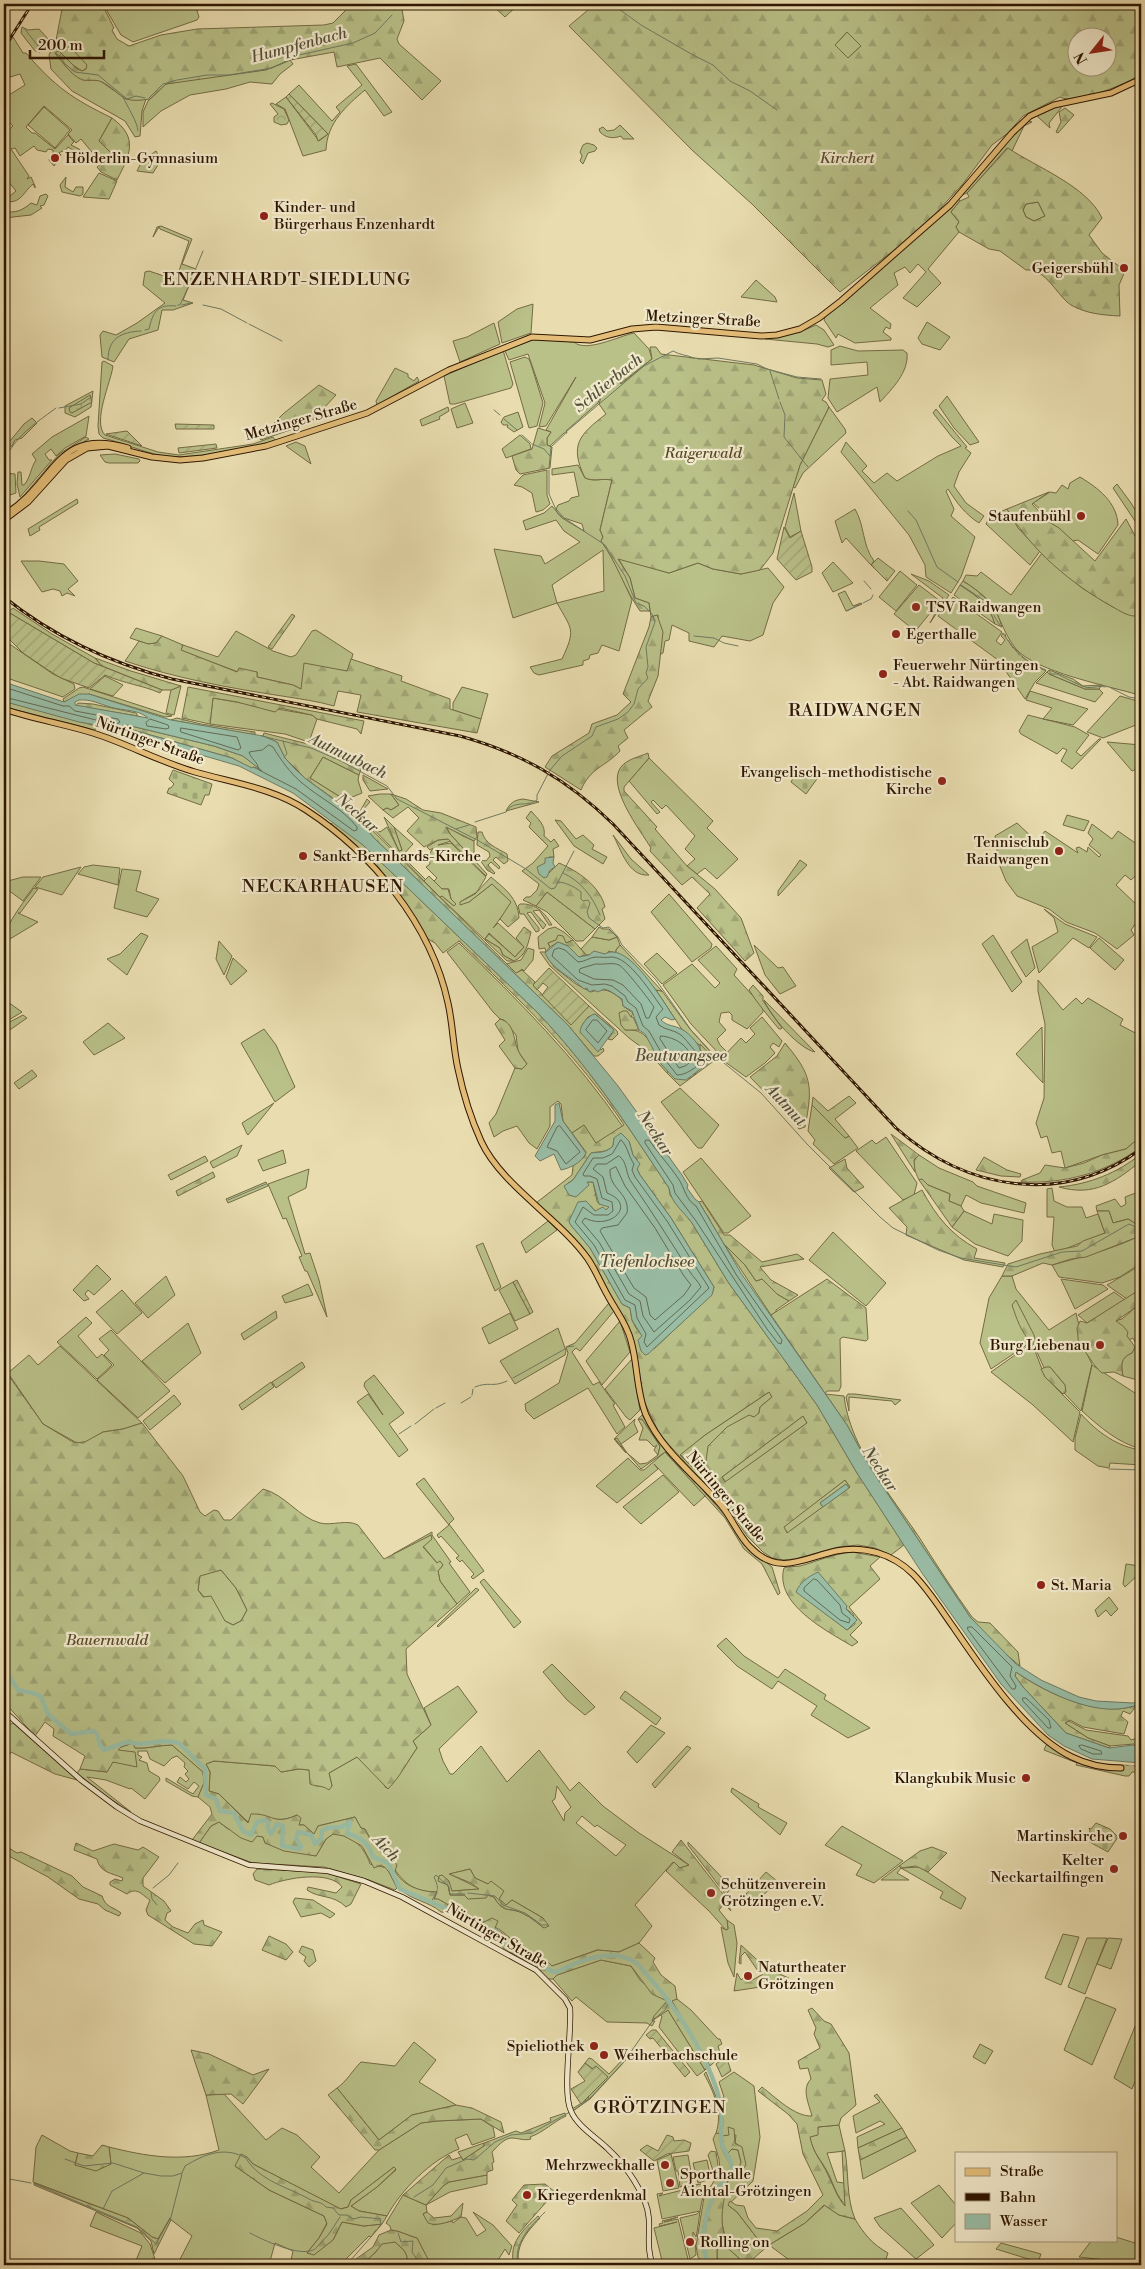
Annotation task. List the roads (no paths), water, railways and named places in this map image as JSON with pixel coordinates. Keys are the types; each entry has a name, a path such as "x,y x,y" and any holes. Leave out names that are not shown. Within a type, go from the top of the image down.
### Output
{"main road":[{"name":"Metzinger Straße","path":"4,520 28,502 66,460 82,450 96,446 108,446 167,459 203,458 266,446 359,416 395,400 449,370 532,336 590,340 645,327 761,336 777,335 800,329 819,318 841,301 940,215 1026,119 1050,106 1106,95 1141,79"},
{"name":"Metzinger Straße","path":"4,516 30,496 67,453 86,443 108,442 167,459"},
{"name":"Nürtinger Straße","path":"4,709 94,734 181,768 266,790 287,799 327,825 364,858 396,896 422,935 437,965 444,986 452,1025 458,1070 484,1147 499,1168 577,1246 591,1263 629,1332 640,1396 645,1412 662,1441 724,1509 747,1544 760,1556 779,1563 798,1563 827,1553 849,1549 872,1551 896,1560 910,1570 924,1585 995,1684 1043,1737 1058,1750 1082,1762 1101,1767 1121,1768"},
{"name":"Nürtinger Straße","path":"4,1711 41,1746 87,1785 116,1807 149,1825 249,1865 270,1868 313,1869 364,1881 412,1902 541,1974 565,1999 570,2007 568,2088 571,2112 611,2152 629,2174 647,2206 651,2227 649,2252 653,2265"}],"water":[{"path":"4,682 64,702 79,694 89,694 171,720 263,736 277,742 285,758 295,769 351,812 375,839 568,1025 618,1086 682,1175 688,1185 687,1188 699,1202 741,1273 847,1425 871,1469 970,1617 1016,1664 1041,1680 1079,1697 1096,1701 1133,1703 1141,1701 1141,1703 1126,1708 1093,1707 1059,1696 1016,1672 1015,1676 1023,1687 1066,1733 1109,1748 1133,1745 1141,1749 1141,1763 1092,1759 1064,1746 1048,1735 1001,1684 922,1573 857,1473 817,1405 728,1282 692,1223 675,1203 669,1188 590,1075 536,1011 363,845 293,793 239,766 102,726 79,722 4,701","holes":["79,700 91,701 135,712 148,718 75,705 75,702","127,725 214,746 243,756 262,771 232,758 122,727"]},
{"path":"554,857 553,863 555,867 544,878 539,874 537,867 545,863 545,858"},
{"name":"Beutwangsee","path":"558,942 568,946 579,957 589,955 594,951 605,954 614,952 624,956 634,964 654,988 675,1019 672,1020 665,1017 661,1020 682,1029 692,1037 700,1050 708,1056 707,1064 686,1080 675,1079 661,1064 645,1034 639,1030 632,1011 623,1006 622,999 604,989 598,992 594,990 589,992 587,988 584,989 552,964 545,953"},
{"path":"595,1014 614,1030 598,1052 580,1032 585,1021"},
{"path":"559,1103 563,1121 586,1153 576,1164 561,1170 554,1154 540,1161 535,1156 555,1121 555,1105"},
{"name":"Tiefenlochsee","path":"621,1133 629,1141 633,1155 640,1164 637,1169 640,1175 671,1218 714,1287 712,1295 645,1355 641,1351 638,1340 642,1336 632,1320 630,1308 622,1304 590,1248 569,1221 578,1202 586,1201 595,1211 603,1207 606,1210 609,1207 599,1204 593,1182 587,1182 589,1185 576,1197 569,1195 564,1186 573,1180 591,1153 608,1150 613,1146 614,1138"},
{"path":"846,1484 849,1488 823,1507 820,1503"},
{"path":"818,1572 847,1606 846,1609 857,1620 847,1630 796,1592 805,1580"}],"waterway":[{"name":"Humpfenbach","path":"395,4 395,10"},
{"path":"612,4 641,25 713,65 730,81 750,91 777,110"},
{"name":"Humpfenbach","path":"149,98 163,84 177,80 207,75 229,75 272,68 299,55 353,43 375,33 392,15"},
{"name":"Humpfenbach","path":"24,28 38,46 42,47"},
{"name":"Humpfenbach","path":"55,53 75,72 98,75 127,99 136,96 145,98"},
{"path":"1137,90 1141,93"},
{"path":"123,97 138,131"},
{"path":"196,268 203,251"},
{"path":"178,305 180,305 196,270"},
{"path":"182,305 191,303"},
{"path":"203,305 221,309 247,323"},
{"path":"145,330 149,329 152,318 157,310 164,306 176,306"},
{"path":"249,324 282,341"},
{"path":"108,360 110,346 113,341 127,333 141,331"},
{"name":"Schlierbach","path":"566,432 644,366 673,351 694,358"},
{"name":"Schlierbach","path":"698,359 718,358 757,364 767,369 797,377 821,379"},
{"path":"770,371 779,399"},
{"path":"59,408 81,404 91,397"},
{"path":"780,402 785,415 784,437 808,467"},
{"path":"4,460 20,437 56,408"},
{"path":"494,410 500,415"},
{"path":"504,419 517,430"},
{"name":"Schlierbach","path":"549,468 551,447 565,434"},
{"path":"522,435 531,443"},
{"path":"532,444 544,449 550,456"},
{"name":"Schlierbach","path":"475,822 506,812 513,806 537,800 537,795 550,770 562,756 592,736 596,727 618,719 628,712 634,704 638,689 648,678 646,673 648,667 646,647 655,622 652,614 644,606 636,603 625,576 605,545 558,514 549,494 549,470"},
{"path":"4,471 7,479 4,508"},
{"path":"908,511 916,520 937,567 958,582"},
{"path":"864,581 871,589"},
{"path":"961,585 985,601 1001,627"},
{"path":"863,603 871,599 873,595"},
{"path":"847,611 860,604"},
{"path":"694,636 714,638 724,643 738,646"},
{"path":"1008,640 1013,648"},
{"path":"1022,657 1027,661"},
{"path":"1030,663 1046,670"},
{"path":"1049,671 1051,674 1057,674 1085,687 1105,687"},
{"path":"1111,688 1129,697 1141,699"},
{"name":"Autmut","path":"262,736 311,748 341,761 387,786 397,799 479,841 526,869 551,889 555,888 558,882 576,888 581,892 581,899 583,901 588,900 590,903 587,912 589,918 603,928 609,927 622,945 656,980 691,1030 714,1055 761,1093 807,1144 893,1228 938,1250 961,1258 1016,1267 1062,1252 1082,1251 1129,1224 1141,1229"},
{"path":"283,741 287,754 284,757"},
{"name":"Schlierbach","path":"456,829 469,825"},
{"path":"558,882 574,851"},
{"path":"563,873 575,880 586,890 600,915"},
{"path":"228,1200 266,1184"},
{"path":"567,1347 574,1346"},
{"path":"513,1378 565,1349"},
{"path":"475,1387 507,1381"},
{"path":"472,1395 473,1389"},
{"path":"461,1403 471,1397"},
{"path":"436,1408 445,1403"},
{"path":"415,1424 434,1409"},
{"path":"399,1434 411,1426"},
{"path":"1109,1469 1141,1470"},
{"name":"Aich","path":"4,1663 9,1676 18,1690 41,1697 48,1714 71,1734 94,1731 104,1750 127,1742 139,1744 166,1741 179,1743 205,1769 206,1795 216,1799 220,1811 234,1813 243,1831 251,1835 257,1822 265,1820 268,1822 268,1829 271,1834 277,1824 283,1826 282,1846 300,1849 301,1846 296,1839 298,1832 311,1835 315,1844 321,1839 322,1831 327,1828 341,1827 350,1822 347,1834 363,1841 373,1857 388,1863 400,1889 464,1916 482,1928 496,1931 501,1936 503,1942 551,1971 557,1972 584,1960 604,1956 624,1957 637,1963 680,2017 700,2051 715,2085 720,2102 722,2112 722,2144 730,2161 731,2168 729,2175 713,2197 704,2227 704,2248 710,2265"},
{"path":"153,1888 169,1875 178,1863"},
{"path":"431,1903 437,1891 434,1877 436,1875 449,1887 450,1894 465,1894"},
{"path":"151,1892 152,1899 157,1905"},
{"path":"468,1893 495,1896 503,1905 525,1913 542,1925 548,1925"},
{"path":"574,2110 589,2099 623,2063 654,2019 665,2010 669,2002"},
{"path":"414,2197 433,2185 446,2168 467,2159 474,2160 495,2142 511,2135 532,2133 570,2112"},
{"path":"65,2159 84,2166 113,2163 144,2173 173,2176 182,2173 185,2166 207,2155 230,2152 246,2158 258,2172 274,2183 326,2207 333,2208 339,2215 347,2215 353,2219 361,2217 381,2219"},
{"path":"103,2209 112,2191 144,2173"},
{"path":"35,2184 137,2227 156,2244 171,2217 182,2174"},
{"path":"4,2178 31,2183"},
{"path":"518,2265 517,2257 520,2243 545,2212"},
{"path":"314,2250 329,2234 340,2217"},
{"path":"378,2228 381,2224 380,2220"},
{"path":"373,2234 376,2230"},
{"path":"250,2233 290,2250 307,2252 313,2250"},
{"path":"398,2233 401,2242 413,2241 412,2252 418,2261 414,2265"},
{"path":"349,2262 371,2237"},
{"path":"153,2258 156,2265"},
{"path":"351,2265 356,2260"},
{"path":"883,2265 884,2260"}],"tunnel":[{"path":"1121,1768 1141,1767"}],"railway":[{"path":"4,48 32,4"},
{"path":"4,597 63,636 105,657 149,673 460,736 523,759 542,770 578,794 613,824 896,1128 923,1149 953,1166 983,1177 1015,1184 1047,1184 1079,1179 1111,1167 1141,1149"}],"place":[{"name":"Hölderlin-Gymnasium","path":"55,158"},
{"name":"Kinder- und Bürgerhaus Enzenhardt","path":"264,216"},
{"name":"Geigersbühl","path":"1124,268"},
{"name":"Staufenbühl","path":"1081,516"},
{"name":"TSV Raidwangen","path":"916,607"},
{"name":"Egerthalle","path":"896,634"},
{"name":"Feuerwehr Nürtingen - Abt. Raidwangen","path":"883,674"},
{"name":"Evangelisch-methodistische Kirche","path":"942,781"},
{"name":"Tennisclub Raidwangen","path":"1059,851"},
{"name":"Sankt-Bernhards-Kirche","path":"303,856"},
{"name":"Burg Liebenau","path":"1100,1345"},
{"name":"St. Maria","path":"1041,1585"},
{"name":"Klangkubik Music","path":"1026,1778"},
{"name":"Martinskirche","path":"1123,1836"},
{"name":"Kelter Neckartailfingen","path":"1114,1869"},
{"name":"Schützenverein Grötzingen e.V.","path":"711,1893"},
{"name":"Naturtheater Grötzingen","path":"748,1976"},
{"name":"Spieliothek","path":"594,2046"},
{"name":"Weiherbachschule","path":"604,2055"},
{"name":"Mehrzweckhalle","path":"665,2165"},
{"name":"Sporthalle Aichtal-Grötzingen","path":"670,2183"},
{"name":"Kriegerdenkmal","path":"527,2195"},
{"name":"Rolling on","path":"690,2242"}],"district":[{"name":"ENZENHARDT-SIEDLUNG","path":"287,279"},
{"name":"RAIDWANGEN","path":"855,710"},
{"name":"NECKARHAUSEN","path":"323,886"},
{"name":"GRÖTZINGEN","path":"660,2107"}],"park label":[{"name":"Kirchert","path":"847,158"},
{"name":"Raigerwald","path":"703,453"},
{"name":"Bauernwald","path":"107,1640"}],"water label":[{"name":"Autmutbach","path":"348,756"},
{"name":"Neckar","path":"357,813"},
{"name":"Neckar","path":"655,1133"},
{"name":"Neckar","path":"880,1469"}]}
